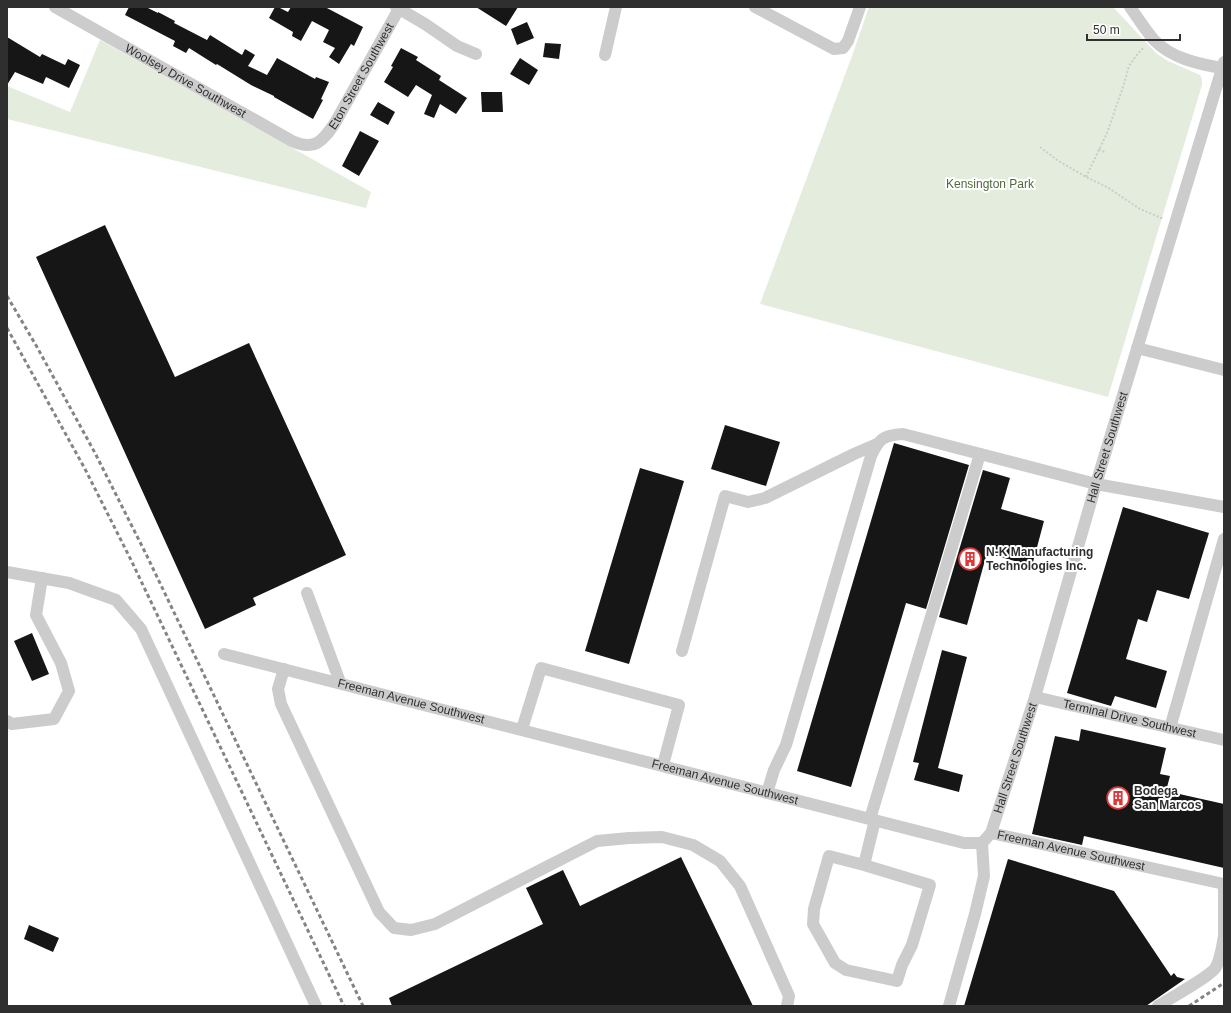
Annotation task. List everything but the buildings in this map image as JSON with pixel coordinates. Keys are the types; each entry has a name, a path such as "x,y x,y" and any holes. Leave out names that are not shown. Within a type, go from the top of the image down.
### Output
{"street":[{"name":"Woolsey Drive Southwest","path":"55,7 292,141 302,146 309,146 318,143"},
{"path":"605,56 616,7"},
{"path":"755,7 834,49 843,48 848,41 860,7"},
{"path":"1130,7 1154,40 1168,52 1203,65 1223,65"},
{"name":"Eton Street Southwest","path":"318,143 335,123 398,8"},
{"path":"398,8 426,24 457,46 476,54"},
{"name":"Hall Street Southwest","path":"991,833 1035,697 1096,484 1223,65"},
{"path":"1137,348 1224,370"},
{"path":"768,793 774,770 786,745 871,456 877,444 883,438 891,435 903,434 1096,484 1224,507"},
{"path":"682,651 725,496 748,502 765,498 877,444"},
{"path":"864,865 873,820 926,631 934,609 980,454"},
{"path":"1170,728 1224,539"},
{"path":"7,572 69,583 116,600 141,629 316,1006"},
{"path":"7,721 12,724 54,719 69,691 61,662 36,614 42,578"},
{"path":"307,593 340,682"},
{"name":"Freeman Avenue Southwest","path":"224,654 522,728 768,793 964,842 982,843 991,833 1224,884"},
{"path":"522,728 541,668 679,705 663,765"},
{"path":"284,669 278,689 281,704 379,912 394,928 411,930 435,924 597,841 662,837 693,845 720,861 740,886 789,996 788,1006"},
{"name":"Terminal Drive Southwest","path":"1035,697 1224,740"},
{"path":"948,1006 975,914 984,876 982,843"},
{"path":"829,856 864,865 930,885 912,945 902,965 897,981 846,970 835,963 813,924 814,909 829,856"},
{"path":"1158,1006 1207,975 1215,968 1220,957 1224,936 1224,884"}],"path":[{"path":"1086,177 1107,133 1129,66 1144,48"},
{"path":"1040,147 1057,160 1107,187 1140,209 1170,221"},
{"path":"1099,149 1106,153"}],"green space":[{"name":"Kensington Park","path":"869,7 1113,7 1157,54 1168,61 1200,75 1202,85 1108,397 760,304"},
{"path":"100,40 371,192 366,208 7,119 7,86 70,112"}],"railway":[{"path":"7,296 37,347 95,453 146,554 363,1006"},
{"path":"7,328 85,469 131,560 344,1006"},
{"path":"1189,1006 1224,983"}],"place":[{"name":"N-K Manufacturing Technologies Inc.","path":"970,559"},
{"name":"Bodega San Marcos","path":"1118,798"}]}
